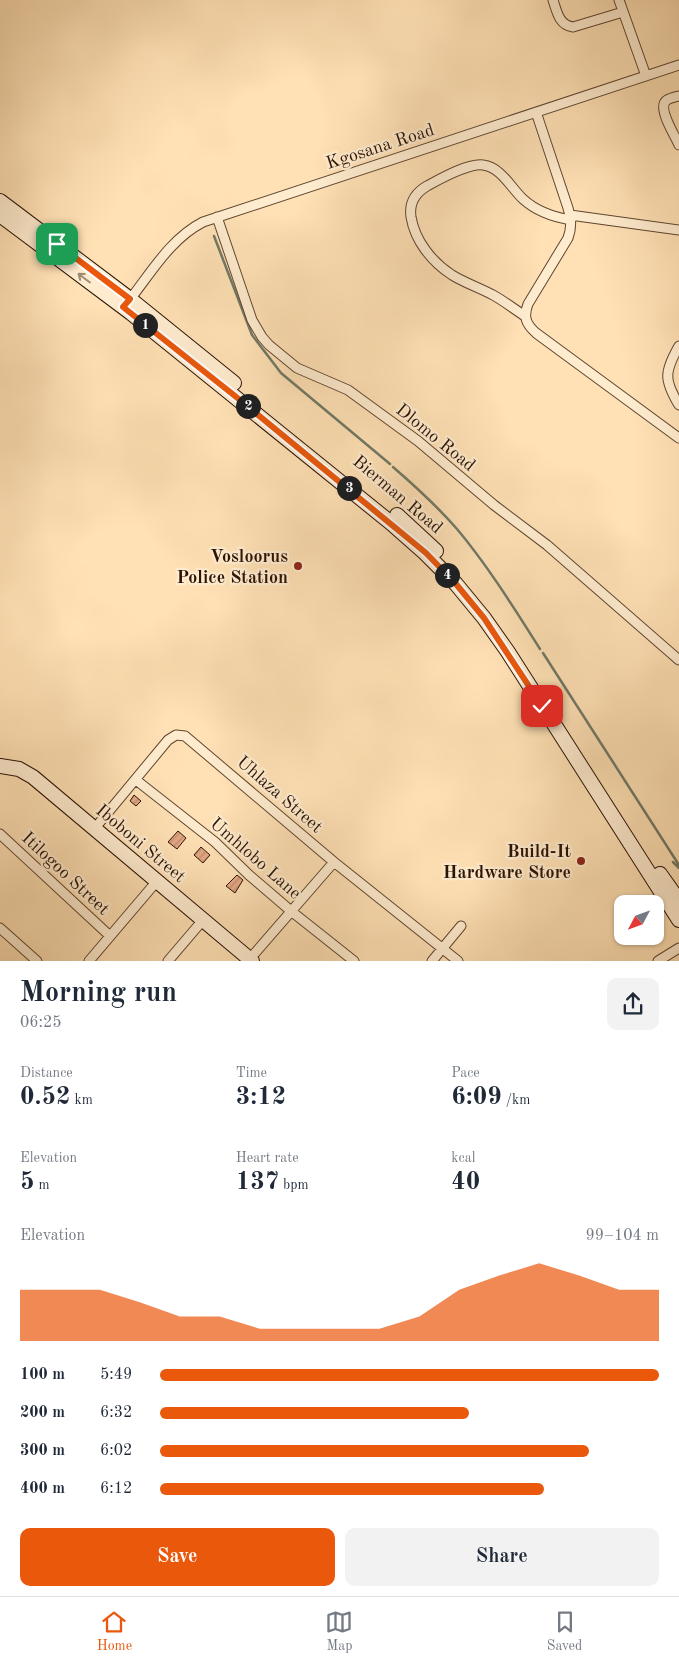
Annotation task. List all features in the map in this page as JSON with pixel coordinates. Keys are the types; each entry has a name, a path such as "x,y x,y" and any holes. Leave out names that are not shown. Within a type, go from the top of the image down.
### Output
{"main road":[{"name":"Bierman Road","path":"0,201 391,523 426,553 456,584 484,618 508,652 679,920"},
{"path":"0,215 126,303"},
{"name":"Bierman Road","path":"126,303 397,515 447,561 501,627 679,901"},
{"name":"Iboboni Street","path":"0,766 19,769 33,777 250,960"},
{"path":"658,870 679,890"}],"street":[{"path":"553,0 560,20 573,27 623,12"},
{"path":"619,0 646,76"},
{"name":"Kgosana Road","path":"126,303 182,235 203,222 679,65"},
{"path":"679,96 666,100 662,106 663,113 679,145"},
{"path":"525,316 528,304 568,238 571,229 570,218 536,112"},
{"path":"679,230 555,217 534,207 523,199 496,171 484,165 468,168 422,189 410,206 414,230 430,256 453,275 494,296 525,316 530,328 536,333 679,438"},
{"name":"Dlomo Road","path":"217,217 252,320 269,345 297,368 348,390 411,436 494,506 547,545 679,660"},
{"path":"679,346 673,356 668,376 668,386 679,406"},
{"name":"Uhlaza Street","path":"95,828 168,740 176,735 185,736 334,862 458,961"},
{"name":"Umhlobo Lane","path":"136,780 215,842 249,875 291,911 354,961"},
{"name":"Itilogoo Street","path":"0,834 110,936"},
{"path":"250,960 334,862"},
{"path":"89,961 157,881"},
{"path":"168,961 203,920"},
{"path":"432,961 461,926"},
{"path":"0,928 37,961"},
{"path":"658,961 679,948"}],"building":[{"path":"134,795 141,801 136,806 130,801"},
{"path":"178,831 186,838 177,849 168,842"},
{"path":"201,847 210,855 203,863 194,855"},
{"path":"237,875 243,880 235,893 226,886"}],"waterway":[{"path":"214,236 252,335 281,373 390,464"},
{"path":"393,467 434,504 457,529 500,588 540,649"},
{"path":"543,653 679,865"},
{"path":"673,862 679,868"}],"place":[{"name":"Vosloorus Police Station","path":"298,566"},
{"name":"Build-It Hardware Store","path":"581,861"}],"route":[{"path":"57,244 130,299 123,307 426,553 456,584 484,618 542,706"}]}
